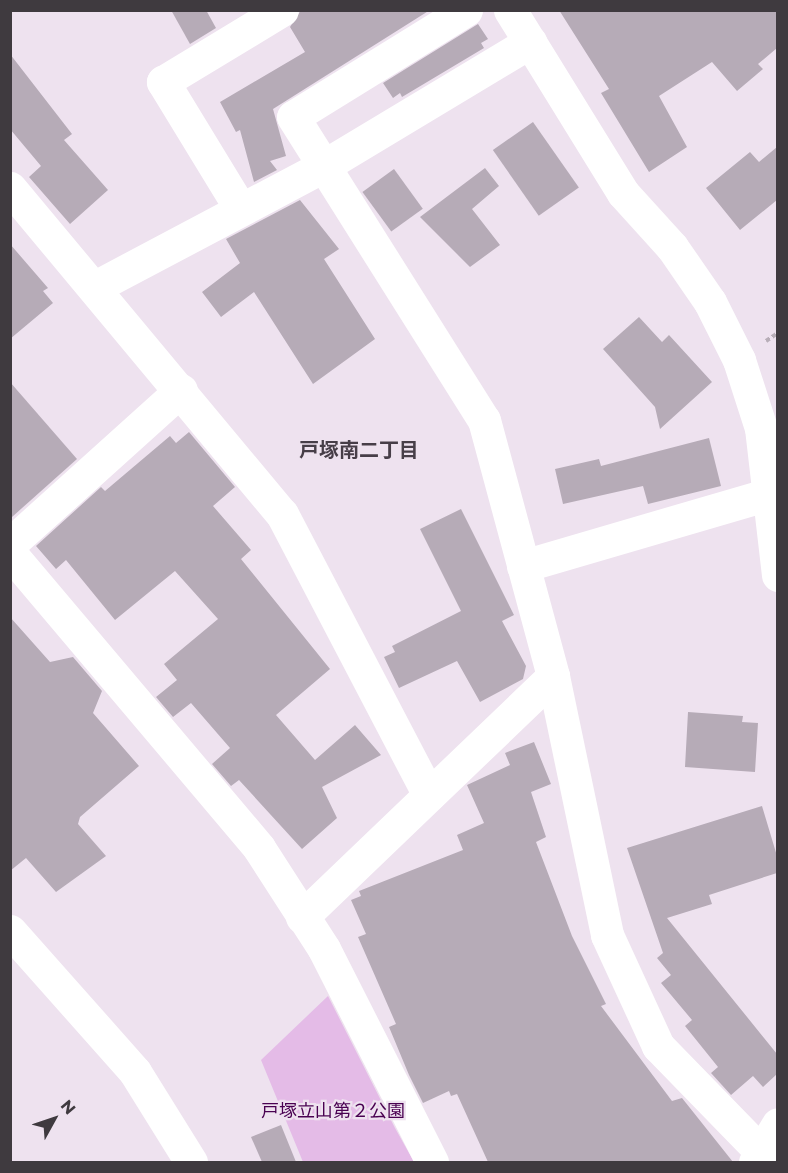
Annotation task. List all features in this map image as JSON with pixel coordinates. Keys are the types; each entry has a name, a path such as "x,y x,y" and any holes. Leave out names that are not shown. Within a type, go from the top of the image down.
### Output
{"street":[{"path":"240,208 163,82 282,10"},
{"path":"466,10 293,117 322,167 484,420 554,676 607,935 658,1046 758,1157 777,1124"},
{"path":"510,10 623,193 672,247 710,302 739,360 761,428 766,495 777,575"},
{"path":"95,286 322,167 530,42"},
{"path":"10,188 95,286 282,514 429,795"},
{"path":"10,544 181,390"},
{"path":"523,566 766,495"},
{"path":"10,553 259,848 324,949 432,1162"},
{"path":"302,917 554,676"},
{"path":"14,944 135,1072 191,1162"}],"green space":[{"name":"戸塚立山第２公園","path":"328,996 414,1162 303,1162 261,1060"}],"building":[{"path":"171,10 206,10 216,28 190,44"},
{"path":"301,10 430,10 273,109 286,156 270,161 277,170 254,182 240,130 236,132 220,102 305,52 290,27"},
{"path":"559,10 777,10 777,48 758,64 763,69 737,91 712,62 659,96 687,147 649,172 601,93 609,89"},
{"path":"478,24 488,39 481,43 484,48 402,97 400,93 393,98 383,83"},
{"path":"10,54 72,134 64,140 108,190 70,224 29,177 41,166 10,129"},
{"path":"533,122 579,188 539,216 493,150"},
{"path":"777,147 777,200 740,230 706,188 750,152 759,162"},
{"path":"485,168 499,186 472,209 500,245 470,267 420,217"},
{"path":"394,169 423,209 391,232 362,192"},
{"path":"300,200 339,249 324,259 375,339 313,384 254,292 221,317 202,292 240,263 226,239"},
{"path":"10,244 48,288 43,291 53,303 10,339"},
{"path":"639,317 662,342 669,335 712,382 660,429 655,407 603,349"},
{"path":"10,382 77,459 12,517 10,515"},
{"path":"189,432 235,487 213,506 251,550 241,559 330,669 276,715 315,760 355,725 381,755 322,787 337,818 302,849 239,780 231,786 212,764 230,748 191,703 173,717 156,697 177,680 164,664 218,619 175,571 115,620 66,560 56,569 36,546 101,487 105,491 170,436 176,443"},
{"path":"709,438 721,486 648,504 643,486 563,504 555,469 599,459 601,466"},
{"path":"461,509 514,615 502,621 526,666 523,679 480,702 457,661 399,688 384,657 395,652 392,646 461,611 420,529"},
{"path":"10,617 50,662 73,657 102,691 93,713 139,766 80,817 78,824 106,856 56,892 26,858 10,871"},
{"path":"688,712 743,716 742,722 758,723 755,772 685,767"},
{"path":"534,742 551,784 531,792 546,837 536,842 572,936 606,1004 601,1006 672,1101 682,1098 733,1162 488,1162 457,1094 451,1096 449,1091 423,1103 409,1075 389,1027 396,1024 358,937 366,934 351,900 361,896 359,891 463,850 457,835 484,823 467,785 510,765 505,753"},
{"path":"762,806 777,856 777,873 709,895 712,904 667,918 777,1054 777,1074 763,1087 753,1076 731,1095 711,1073 718,1067 685,1026 692,1020 661,983 671,975 657,958 663,953 627,848"},
{"path":"281,1125 296,1162 262,1162 251,1137"}],"district":[{"name":"戸塚南二丁目","path":"359,450"}]}
